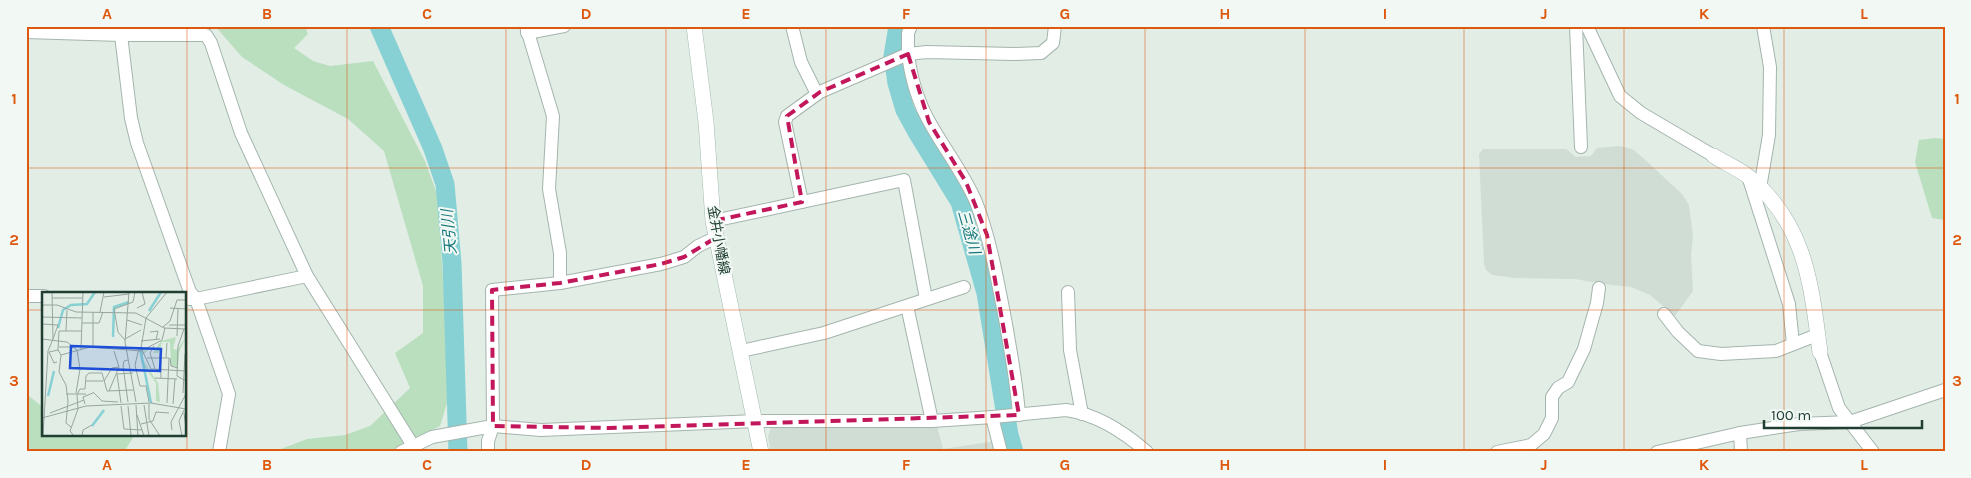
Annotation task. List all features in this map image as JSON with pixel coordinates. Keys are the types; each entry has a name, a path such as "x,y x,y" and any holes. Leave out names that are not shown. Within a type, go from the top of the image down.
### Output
{"main road":[{"name":"金井小幡線","path":"694,26 706,122 714,221 762,452"},
{"path":"1714,156 1748,176 1785,216 1795,235 1813,294 1820,352"}],"street":[{"path":"560,283 560,253 549,188 553,116 527,30 564,26"},
{"path":"792,26 801,62 816,94"},
{"path":"911,26 908,33 908,54 915,87 929,122 966,182 986,235 1002,301 1018,396 1019,415"},
{"path":"802,202 785,122 787,116 816,94 908,54 927,52 1041,53 1053,43 1055,26"},
{"path":"1576,26 1581,147"},
{"path":"1587,26 1620,96 1642,113 1714,156"},
{"path":"1760,188 1769,135 1770,67 1763,26"},
{"path":"26,32 206,35 211,43 241,133 306,276 415,449"},
{"path":"121,35 131,118 137,143 190,292 190,299 229,394 219,452"},
{"path":"1748,176 1789,304 1793,344"},
{"path":"714,221 904,180 926,299"},
{"path":"488,452 488,441 492,426 492,290 560,283 661,264 684,256 698,246 717,237"},
{"path":"190,299 306,276"},
{"path":"741,351 824,333 964,287"},
{"path":"1497,452 1531,445 1544,434 1552,418 1552,397 1558,388 1568,382 1584,349 1597,303 1599,288"},
{"path":"1068,292 1070,350 1082,414"},
{"path":"26,296 42,296"},
{"path":"907,306 932,421"},
{"path":"1664,314 1678,332 1698,351 1721,354 1776,351 1817,335"},
{"path":"1820,352 1840,408 1873,452"},
{"path":"1658,452 1740,433 1799,424 1850,422 1945,390"},
{"path":"401,452 415,449 432,437 492,426 541,430 756,421 932,421 1066,410 1082,414 1123,432 1147,452"},
{"path":"992,417 1001,452"},
{"path":"1740,433 1741,452"}],"highlighted area":[{"path":"908,54 929,122 966,182 987,235 1019,415 609,428 493,426 492,290 560,283 661,264 684,257 717,237 713,221 802,202 787,116 820,92"}],"shaded area":[{"path":"1620,146 1632,149 1641,156 1682,194 1689,205 1693,236 1691,256 1693,291 1675,316 1650,295 1631,287 1575,279 1514,278 1492,275 1486,270 1484,264 1479,154 1483,149 1566,149 1576,157 1591,156 1597,148"},
{"path":"937,426 943,449 995,441 996,452 771,452 768,437 771,427"}],"green space":[{"path":"215,26 305,26 308,34 294,48 313,61 330,66 373,61 425,161 437,194 451,390 440,426 388,452 273,452 307,439 345,435 370,426 410,388 395,353 423,333 423,286 384,151 348,119 284,85 242,57"},
{"path":"1945,139 1945,220 1932,218 1915,162 1919,140"},
{"path":"29,396 42,406 42,436 134,436 124,452 26,452 26,400"}],"waterway":[{"name":"天引川","path":"379,26 433,149 445,184 452,263 458,452"},
{"name":"三途川","path":"898,26 893,56 897,83 905,110 960,202 986,293 1009,435 1014,452"}]}
